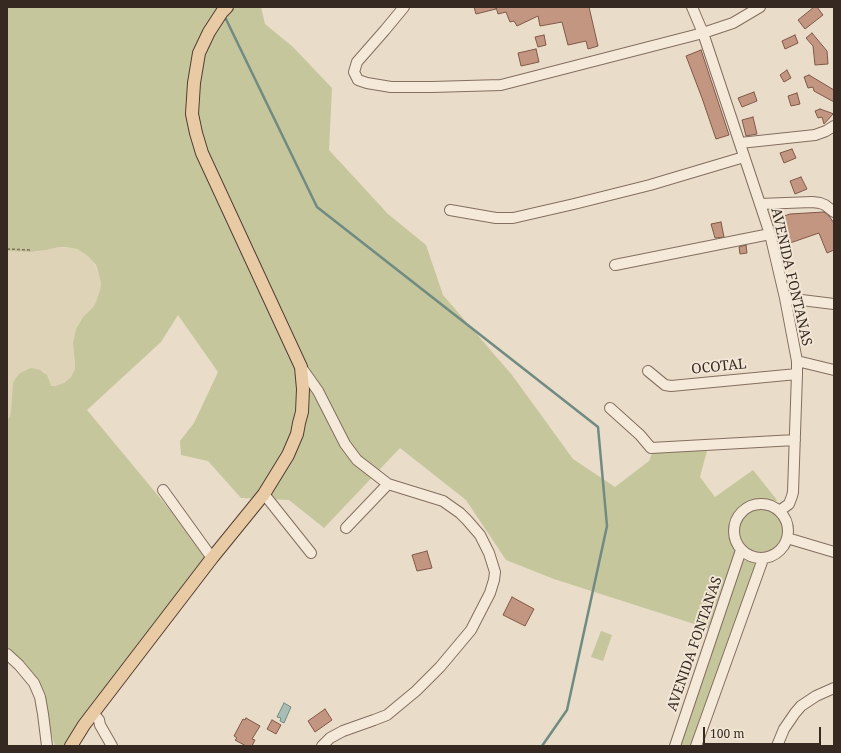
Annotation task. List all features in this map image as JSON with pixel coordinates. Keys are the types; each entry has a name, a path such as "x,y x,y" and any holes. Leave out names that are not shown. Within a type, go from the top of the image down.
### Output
{"main road":[{"path":"72,746 93,714 212,558 264,494 286,460 301,417 303,389 301,367 202,153 192,114 194,83 199,53 209,32 227,7"}],"street":[{"path":"404,7 356,62 354,72 358,80 391,87 501,85 703,33 732,23 760,7"},
{"name":"AVENIDA FONTANAS","path":"692,7 703,33 770,234 785,298 797,361 792,496 789,504 778,510"},
{"path":"740,143 815,135 834,126"},
{"path":"450,210 496,218 513,218 650,185 744,157"},
{"path":"760,204 812,202 820,203 829,207 834,212"},
{"path":"615,265 770,234"},
{"path":"785,298 834,304"},
{"path":"797,361 834,370"},
{"path":"301,367 318,391 345,444 357,460 388,484 443,501 460,513 474,527 485,544 493,562 495,572 490,593 471,630 416,691 387,715 342,731 330,738 322,746"},
{"name":"OCOTAL","path":"648,371 665,385 671,386 797,374"},
{"path":"610,408 640,435 651,448 795,440"},
{"path":"346,528 388,484"},
{"path":"163,490 212,558"},
{"path":"264,494 311,553"},
{"path":"761,504 770,506 778,510 787,523 787,538 784,546 771,557 751,557 741,550 736,543 733,534 734,524 744,509 752,505 761,504"},
{"path":"787,538 834,552"},
{"name":"AVENIDA FONTANAS","path":"675,746 741,550"},
{"path":"696,746 763,558"},
{"path":"7,654 19,665 34,683 40,697 47,746"},
{"path":"777,746 784,729 795,713 809,700 834,688"},
{"path":"93,714 99,720 100,725 112,746"}],"path":[{"path":"7,249 30,250"}],"shaded area":[{"path":"59,247 77,249 92,260 100,277 101,283 99,296 93,307 83,317 76,329 73,343 75,369 71,377 64,383 51,386 49,378 44,372 28,369 20,373 13,383 11,411 7,421 7,251 36,252"},
{"path":"284,703 291,707 284,723 280,721 281,718 277,717"}],"green space":[{"path":"7,7 261,7 265,24 293,47 332,88 329,150 388,214 426,245 443,295 512,375 573,459 615,487 649,461 653,451 708,447 700,477 715,497 753,470 777,500 771,505 762,503 753,505 745,509 738,516 734,525 734,534 736,543 741,550 713,630 554,579 506,560 466,500 400,448 324,528 289,500 241,498 208,461 181,455 180,441 194,423 218,372 178,315 161,342 87,410 209,557 68,746 55,746 47,720 43,697 7,651 7,421 11,411 13,383 20,373 32,368 40,370 47,375 51,386 64,383 71,377 75,369 73,343 76,329 83,317 96,302 101,283 96,265 88,256 77,249 59,247 31,252 7,251"},
{"path":"761,505 770,507 777,511 782,517 785,523 786,538 778,551 771,556 761,558 695,746 679,746 742,551 734,533 735,525 739,516 745,510 752,506"},
{"path":"601,631 612,635 603,661 591,657"}],"building":[{"path":"474,7 496,7 496,9 476,14"},
{"path":"496,7 589,7 598,46 588,49 586,41 568,45 562,22 540,26 538,16 517,26 514,21 510,22 506,12 498,14"},
{"path":"814,7 817,7 823,15 805,29 798,20"},
{"path":"812,33 827,51 828,64 815,65 813,46 806,38"},
{"path":"544,35 546,45 538,47 535,37"},
{"path":"795,35 798,43 785,49 782,41"},
{"path":"536,49 539,62 521,66 518,53"},
{"path":"701,50 729,135 716,139 686,56"},
{"path":"787,70 791,78 784,82 780,75"},
{"path":"809,75 834,90 834,102 814,91 813,87 808,88 804,77"},
{"path":"754,92 757,101 742,107 738,98"},
{"path":"797,93 800,104 791,106 788,96"},
{"path":"820,109 834,114 824,124 822,117 818,118 815,111"},
{"path":"753,117 757,134 746,136 742,120"},
{"path":"792,149 796,158 784,163 780,153"},
{"path":"801,177 807,189 795,194 790,181"},
{"path":"824,212 834,223 834,250 827,253 819,233 787,244 778,218 790,214"},
{"path":"721,222 724,237 715,238 711,224"},
{"path":"746,245 747,253 740,254 739,247"},
{"path":"427,551 432,568 417,571 412,555"},
{"path":"512,597 534,609 525,626 503,615"},
{"path":"325,709 332,720 315,732 308,721"},
{"path":"246,718 260,726 252,739 255,740 252,746 246,746 235,740 237,738 234,736 243,719 245,720"},
{"path":"272,720 281,725 276,734 267,729"}],"waterway":[{"path":"224,15 317,207 598,427 607,526 567,710 542,746"}]}
